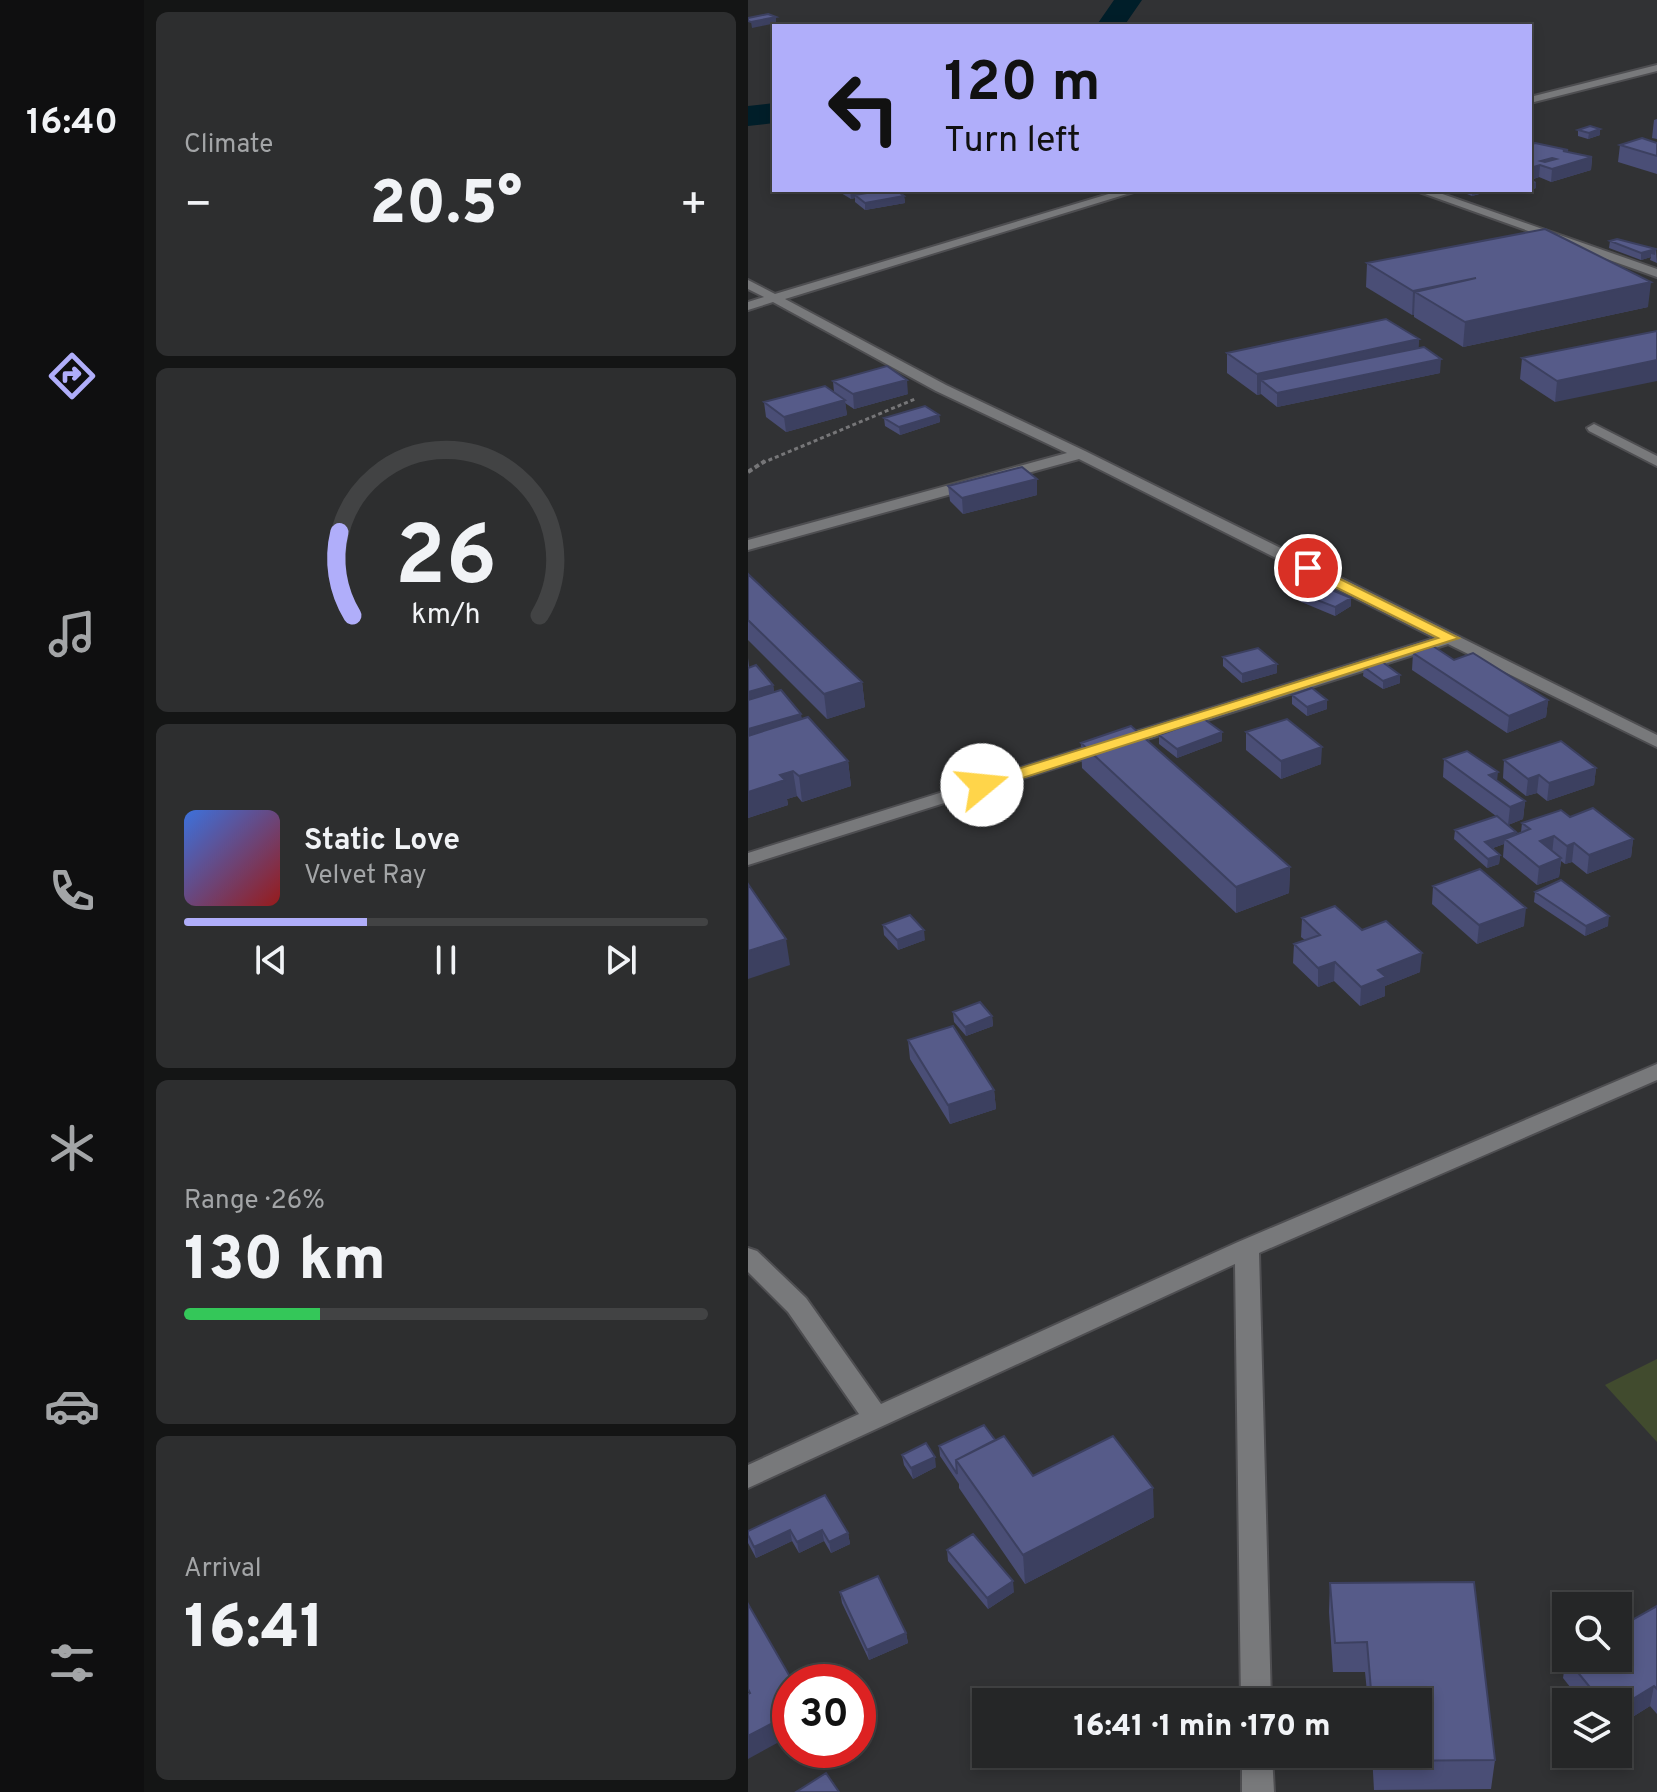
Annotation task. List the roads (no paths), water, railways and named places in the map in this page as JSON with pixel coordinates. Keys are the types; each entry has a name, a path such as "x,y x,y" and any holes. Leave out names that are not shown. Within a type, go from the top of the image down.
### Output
{"street":[{"path":"1532,99 1657,68"},
{"path":"748,306 1127,192"},
{"path":"1426,192 1657,273"},
{"path":"748,284 941,388 1080,454 1657,742"},
{"path":"1594,428 1657,462"},
{"path":"748,545 1080,454"},
{"path":"748,859 1451,638"},
{"path":"748,1477 1247,1248 1657,1071"},
{"path":"1247,1248 1256,1688"},
{"path":"748,1257 797,1305 876,1418"},
{"path":"1257,1768 1258,1792"}],"waterway":[{"path":"1111,24 1128,0"},
{"path":"748,116 772,113"}]}
